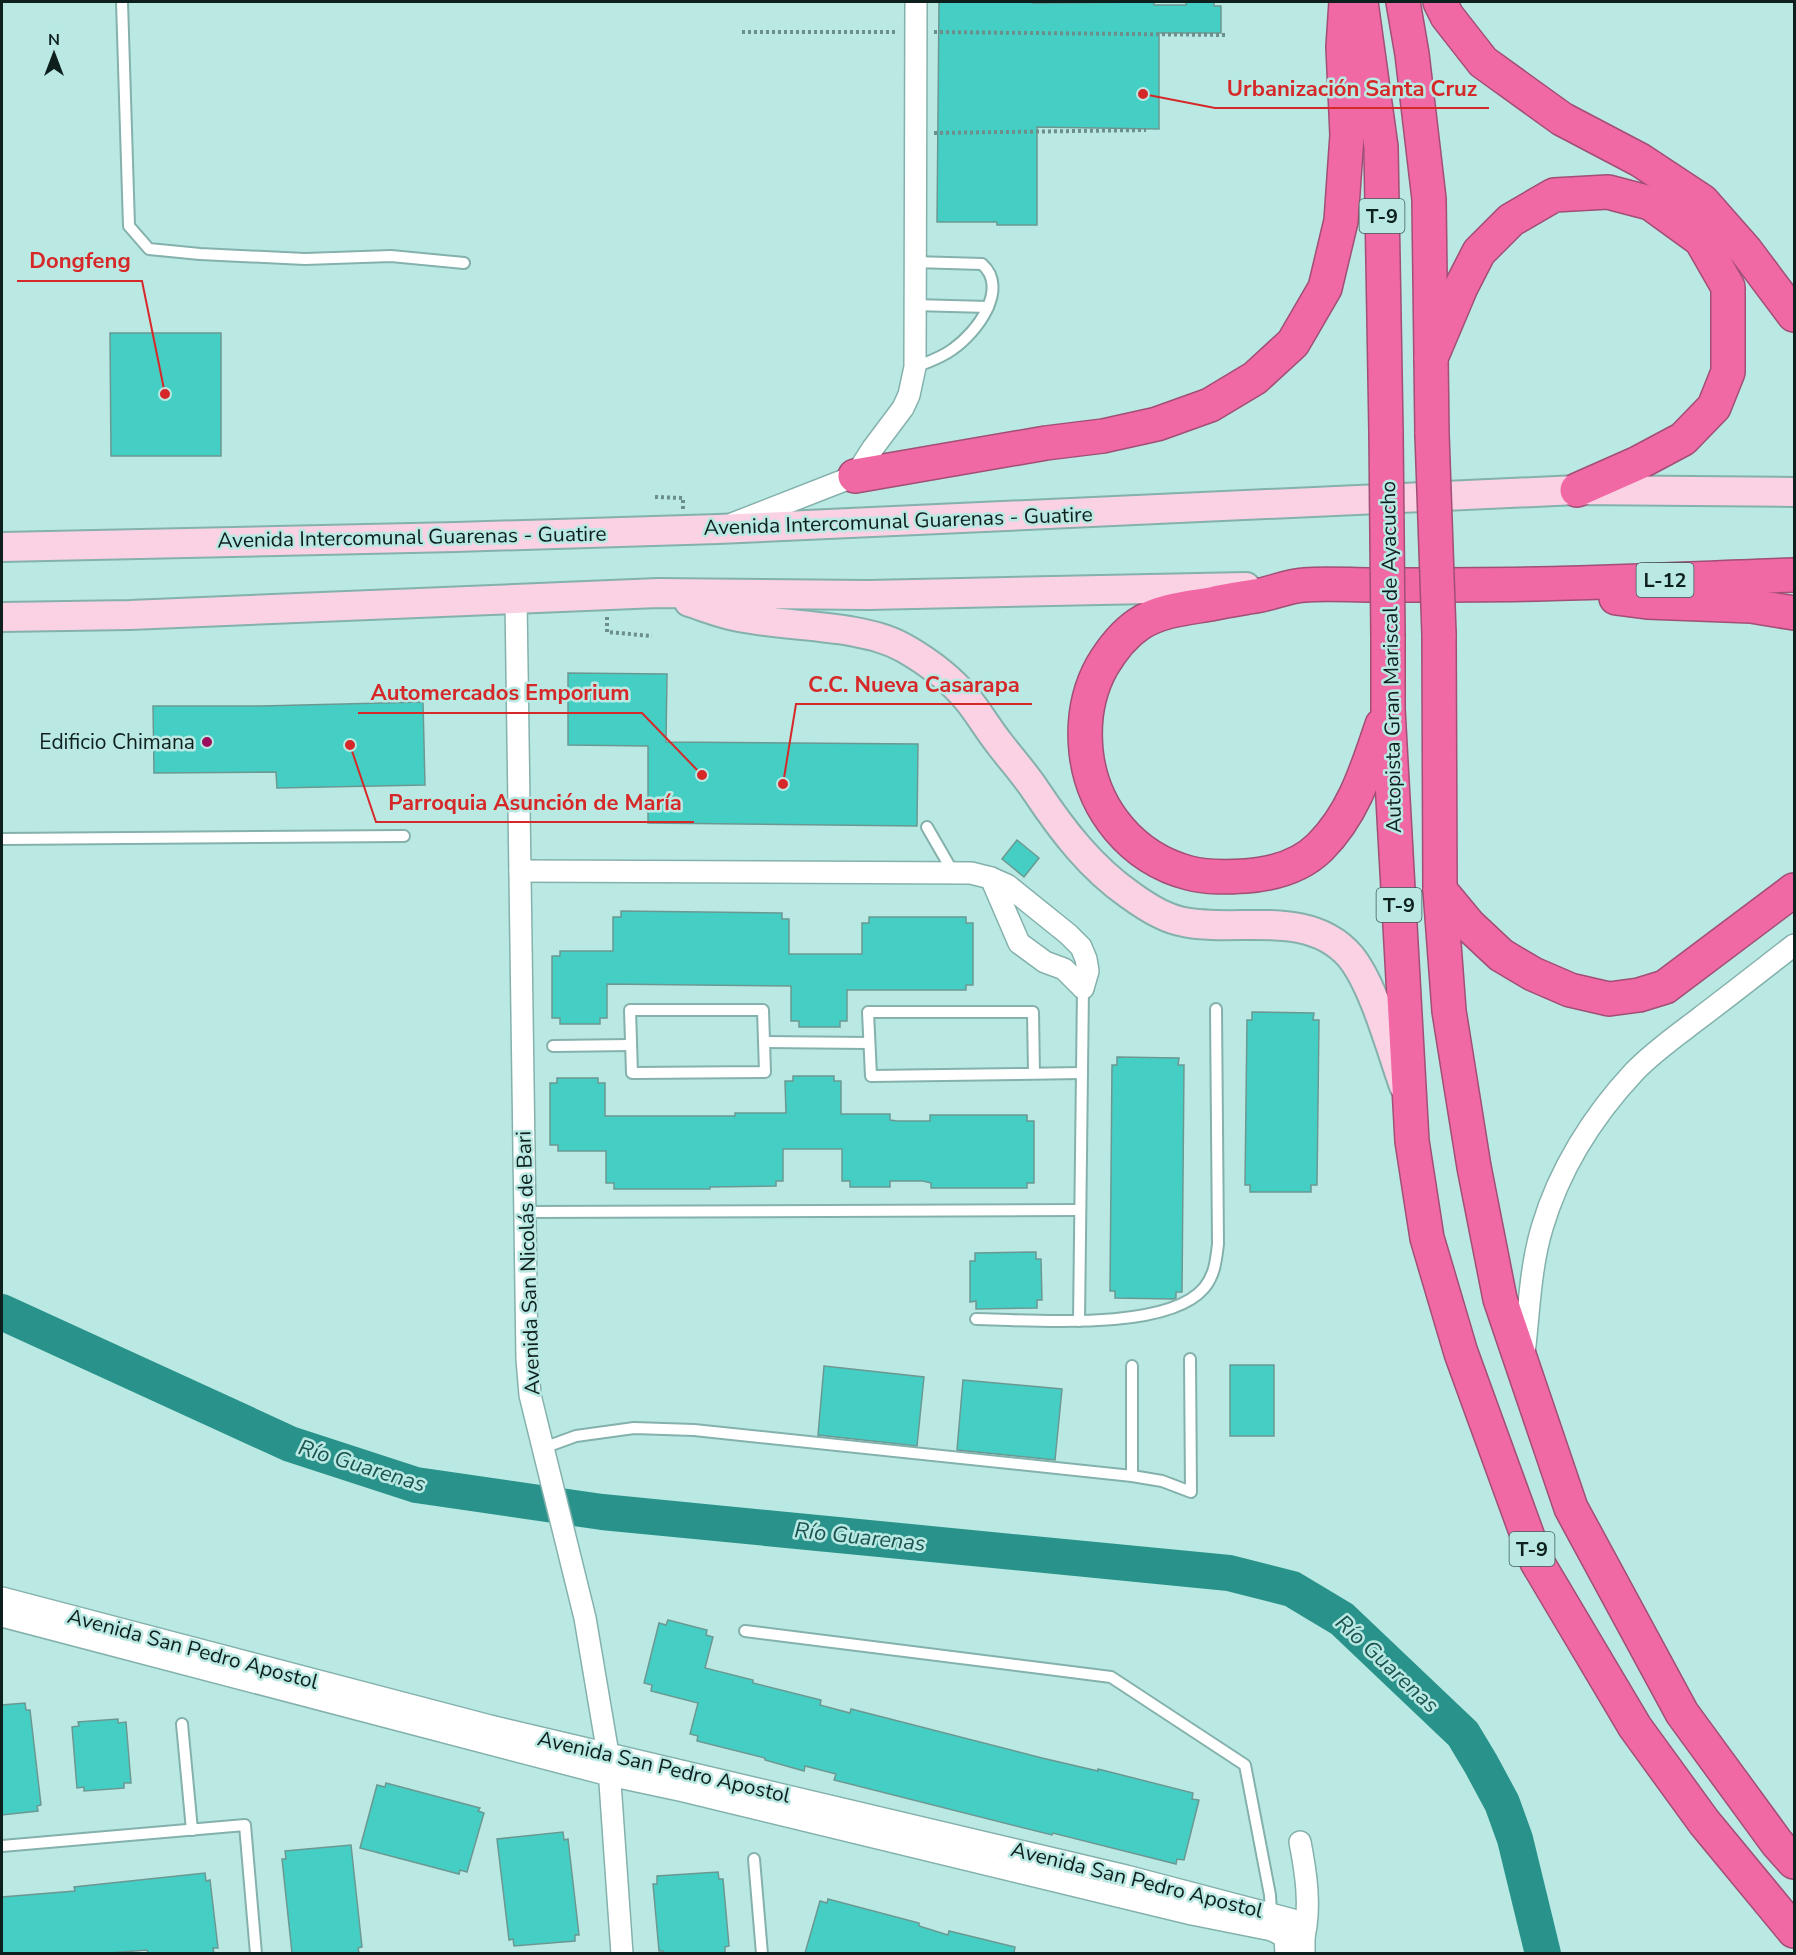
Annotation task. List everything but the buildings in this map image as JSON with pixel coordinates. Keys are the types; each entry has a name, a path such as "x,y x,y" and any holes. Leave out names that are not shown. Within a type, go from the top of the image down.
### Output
{"highway":[{"path":"855,476 1035,445 1103,436 1158,424 1219,400 1255,378 1293,343 1325,288 1341,221 1347,135 1343,47 1346,2"},
{"name":"Autopista Gran Mariscal de Ayacucho","path":"1361,2 1381,147 1388,709 1412,1141 1427,1238 1461,1353 1537,1563 1635,1727 1704,1822 1794,1931"},
{"name":"T-9","path":"1403,2 1412,54 1430,199 1432,434 1439,634 1440,890 1449,1011 1474,1167 1500,1299 1571,1508 1682,1713 1777,1843 1794,1862"},
{"path":"1440,2 1447,16 1482,62 1562,119 1640,160 1702,201 1746,251 1794,315"},
{"path":"1431,358 1461,287 1479,252 1511,220 1554,195 1608,192 1650,203 1701,240 1728,287 1728,372 1714,408 1683,439 1638,464 1577,490"},
{"name":"L-12","path":"1535,584 1794,575"},
{"path":"1388,709 1361,786 1345,815 1320,847 1306,858 1285,868 1258,875 1230,877 1190,874 1147,854 1110,819 1096,794 1088,770 1085,715 1090,691 1102,667 1119,642 1140,623 1169,611 1258,596 1302,585 1535,584 1569,594 1647,602 1751,606 1794,613"},
{"path":"1440,890 1469,925 1501,955 1533,974 1570,990 1609,999 1665,987 1794,890"}],"main road":[{"name":"Avenida Intercomunal Guarenas - Guatire","path":"2,548 718,530 1577,490 1794,492"},
{"path":"2,617 130,615 658,593 868,595 1302,585"},
{"path":"658,593 738,617 879,636 903,647 947,679 967,699 1035,789 1051,815 1104,875 1130,895 1155,910 1183,922 1214,926 1282,926 1315,933 1336,944 1350,957 1369,990 1410,1102"}],"street":[{"path":"718,530 779,504 855,476 903,408 909,395 915,367 916,2"},
{"name":"Avenida San Nicolás de Bari","path":"516,600 527,1359 530,1395 585,1618 608,1765 622,1953"},
{"path":"520,871 971,873 991,878 1013,890 1081,947 1088,971 1083,988 1064,969 1045,962 1018,943 991,878"},
{"path":"1523,1364 1534,1271 1542,1229 1565,1170 1579,1146 1607,1104 1635,1071 1675,1037 1794,945"},
{"name":"Avenida San Pedro Apostol","path":"2,1598 415,1708 695,1793 1192,1914 1272,1922 1293,1920 1304,1945"},
{"name":"Avenida San Pedro Apostol","path":"2,1616 608,1765"},
{"path":"1300,1842 1306,1881 1308,1921 1304,1945"},
{"name":"Avenida San Pedro Apostol","path":"1272,1922 1285,1937 1286,1953"}],"lane":[{"path":"122,2 129,226 149,249 305,259 391,256 464,263"},
{"path":"914,262 982,264 993,281 988,307 972,332 944,355 915,367"},
{"path":"914,305 988,307"},
{"path":"927,827 952,872"},
{"path":"2,839 404,836"},
{"path":"1079,1321 1083,988"},
{"path":"976,1319 1118,1320 1180,1305 1204,1289 1214,1270 1218,1245 1216,1009"},
{"path":"630,1010 763,1010 764,1042 765,1072 632,1073 630,1010"},
{"path":"1034,1073 1033,1012 868,1012 871,1076 1082,1073"},
{"path":"764,1042 869,1043"},
{"path":"553,1046 631,1045"},
{"path":"525,1212 1079,1210"},
{"path":"541,1439 576,1437 634,1428 694,1430 1132,1476 1162,1481 1191,1492 1190,1359"},
{"path":"1132,1366 1132,1476"},
{"path":"745,1631 1111,1677 1245,1765 1270,1894 1272,1922"},
{"path":"183,1724 192,1830"},
{"path":"2,1846 245,1825 256,1953"},
{"path":"754,1859 762,1953"}],"path":[{"path":"742,32 1227,35"},
{"path":"916,133 1146,130"},
{"path":"606,596 607,632 652,636"}],"waterway":[{"name":"Río Guarenas","path":"2,1312 290,1444 416,1485 602,1512 1229,1573 1292,1589 1342,1619 1463,1734 1502,1803 1515,1839 1543,1954"}],"place":[{"name":"Urbanización Santa Cruz","path":"1143,94"},
{"name":"Dongfeng","path":"165,394"},
{"name":"Edificio Chimana","path":"207,742"},
{"name":"Parroquia Asunción de María","path":"350,745"},
{"name":"Automercados Emporium","path":"702,775"},
{"name":"C.C. Nueva Casarapa","path":"783,784"}]}
